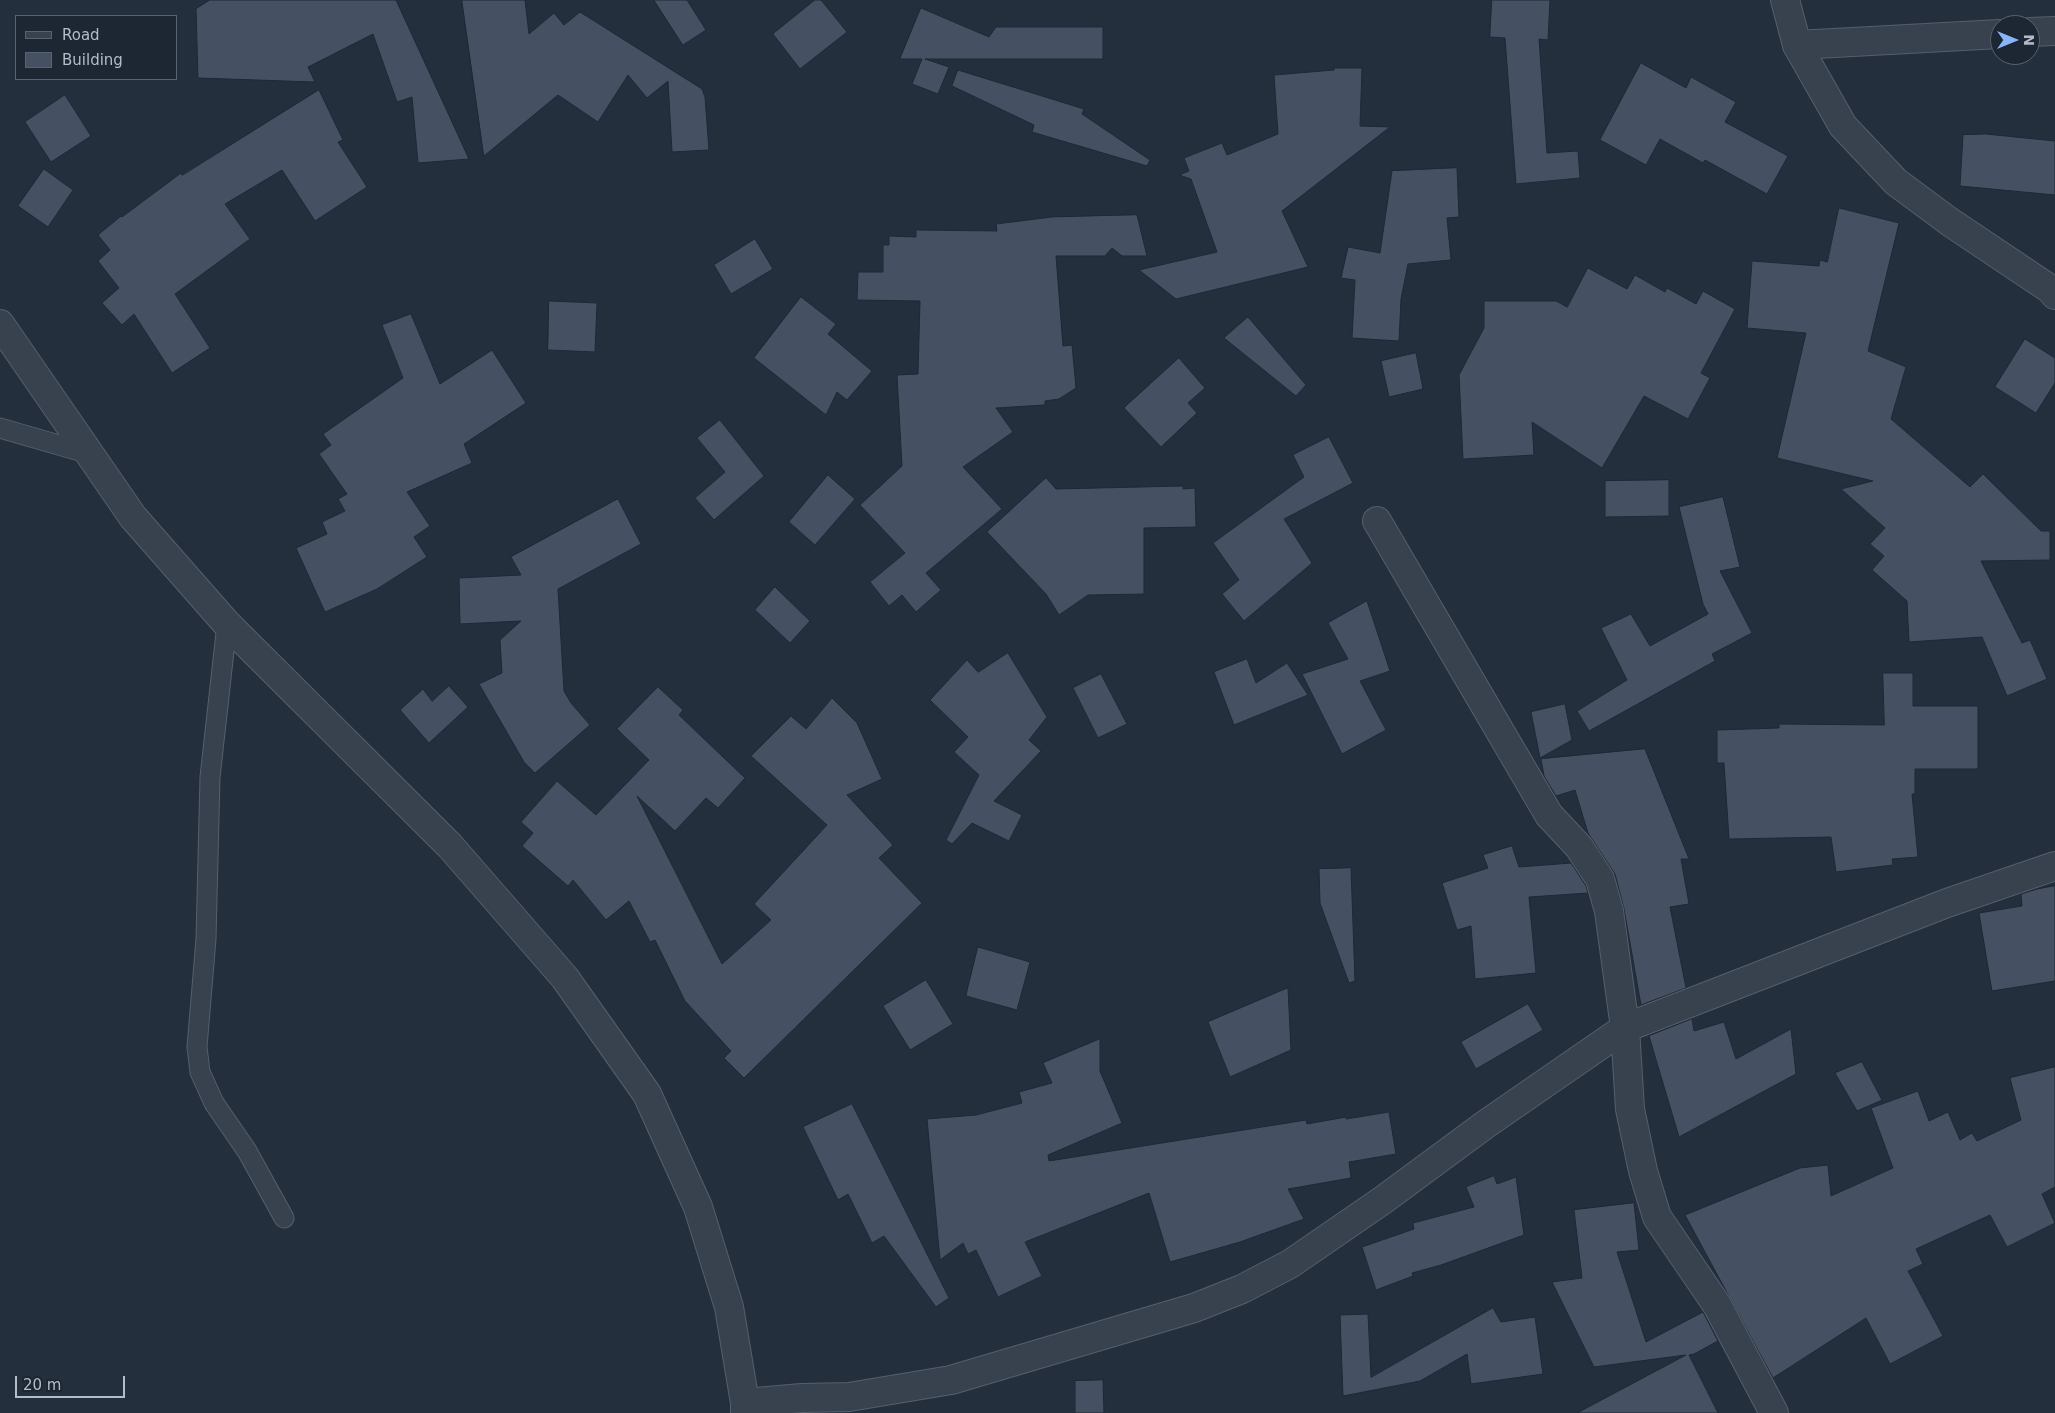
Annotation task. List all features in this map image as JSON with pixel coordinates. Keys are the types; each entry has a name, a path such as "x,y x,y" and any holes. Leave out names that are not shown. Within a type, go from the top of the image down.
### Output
{"street":[{"path":"1785,0 1797,44 1843,126 1896,182 1950,222 2050,289 2055,295"},
{"path":"2040,32 2055,31"},
{"path":"1797,44 1990,34"},
{"path":"0,324 133,517 226,624 450,846 565,978 647,1094 698,1208 729,1307 745,1408 802,1398 849,1397 951,1380 1194,1308 1242,1289 1298,1258 1384,1200 1486,1124 1625,1028 1947,903 2055,866"},
{"path":"1377,521 1549,815 1579,848 1600,878 1609,911 1625,1028 1630,1109 1643,1171 1657,1217 1717,1305 1774,1413"}],"lane":[{"path":"0,428 90,454"},
{"path":"226,624 210,777 206,939 198,1047 200,1072 214,1103 247,1151 284,1218"}],"building":[{"path":"210,0 396,0 469,159 418,163 412,97 397,102 373,34 308,67 315,82 198,78 196,9"},
{"path":"462,0 525,0 529,34 554,13 564,25 580,12 702,89 705,97 709,150 672,152 668,81 647,98 628,75 598,122 558,95 484,156"},
{"path":"654,0 687,0 706,30 683,45"},
{"path":"815,0 821,0 847,32 800,69 773,34"},
{"path":"1492,0 1550,0 1548,40 1539,39 1547,153 1578,151 1580,178 1516,184 1505,38 1490,37"},
{"path":"921,8 989,37 996,27 1103,27 1103,59 925,59 949,67 938,94 912,84 922,59 900,59"},
{"path":"1641,63 1686,88 1691,77 1736,102 1725,122 1788,156 1767,194 1705,160 1703,163 1660,139 1646,165 1600,140"},
{"path":"1334,68 1362,68 1360,126 1390,127 1282,211 1308,267 1176,299 1139,270 1217,252 1191,179 1179,175 1189,171 1184,158 1222,143 1227,155 1278,134 1274,75 1334,70"},
{"path":"958,70 1084,109 1082,114 1150,160 1147,166 1032,132 1034,125 952,86"},
{"path":"319,90 343,140 338,142 367,187 315,221 282,170 225,204 250,239 175,294 210,348 172,373 134,314 122,325 102,303 119,288 98,261 110,250 98,235 181,173 182,175"},
{"path":"65,95 91,136 51,162 25,122"},
{"path":"1986,134 2055,141 2055,195 1960,186 1963,135"},
{"path":"1457,168 1459,217 1447,218 1451,260 1408,264 1401,299 1399,341 1352,338 1355,280 1341,278 1348,247 1380,253 1392,171"},
{"path":"44,169 73,190 48,227 18,206"},
{"path":"1839,208 1899,223 1868,351 1906,367 1891,419 1970,487 1983,474 2041,531 2050,531 2050,560 1981,561 2022,643 2030,640 2047,679 2007,696 1982,637 1909,642 1907,601 1872,570 1884,556 1870,544 1885,528 1841,489 1873,481 1777,458 1806,333 1747,328 1752,261 1819,266 1820,260 1827,262"},
{"path":"1137,215 1147,256 1122,256 1112,248 1105,256 1056,256 1063,346 1072,345 1076,388 1059,399 1045,401 1045,405 996,408 1013,432 963,467 1002,509 926,573 941,590 916,612 902,595 889,606 870,582 905,553 860,505 902,466 897,375 918,374 920,301 857,300 858,272 883,272 883,245 889,245 889,236 916,237 916,230 997,231 996,224 1052,217"},
{"path":"755,239 773,269 731,294 714,265"},
{"path":"1588,268 1627,289 1635,275 1665,292 1667,288 1696,304 1703,291 1735,309 1701,373 1710,378 1688,419 1644,396 1602,468 1532,422 1534,455 1463,459 1459,375 1484,328 1484,301 1556,301 1567,307"},
{"path":"801,297 836,324 828,334 872,371 847,400 837,392 826,415 754,358"},
{"path":"549,301 597,303 595,352 548,350"},
{"path":"411,314 440,384 492,350 526,403 464,444 472,463 407,492 430,526 414,537 427,557 377,589 325,612 296,548 327,534 322,522 345,511 338,499 347,494 319,454 331,445 323,434 403,378 382,325"},
{"path":"1248,317 1306,385 1296,396 1224,338"},
{"path":"2025,339 2055,358 2055,383 2036,413 1995,387"},
{"path":"1416,353 1423,389 1389,397 1381,361"},
{"path":"1179,358 1205,388 1188,403 1197,413 1161,447 1124,408"},
{"path":"720,420 764,476 714,520 695,498 725,472 697,438"},
{"path":"1329,437 1353,483 1284,519 1312,563 1244,621 1222,594 1239,580 1213,543 1304,477 1293,455"},
{"path":"828,475 855,499 815,545 789,522"},
{"path":"1046,478 1056,489 1183,486 1183,489 1195,488 1196,527 1144,528 1144,594 1088,595 1059,615 1046,594 987,532"},
{"path":"1669,480 1669,516 1605,517 1605,481"},
{"path":"1723,497 1740,567 1720,571 1752,633 1712,654 1715,661 1589,731 1577,711 1627,680 1601,628 1631,614 1650,646 1708,614 1703,604 1679,507"},
{"path":"618,499 641,544 558,589 564,691 571,703 590,725 535,773 524,762 479,684 502,673 500,640 521,621 460,624 459,578 521,575 511,557"},
{"path":"775,587 810,621 790,643 755,610"},
{"path":"1367,601 1390,671 1360,681 1386,730 1342,754 1302,674 1348,659 1328,623"},
{"path":"1008,653 1047,717 1029,740 1041,751 994,801 1022,815 1009,841 972,823 952,844 946,840 979,775 954,752 968,737 930,700 967,660 978,672"},
{"path":"1247,659 1256,683 1287,663 1308,695 1234,725 1214,672"},
{"path":"1883,673 1913,673 1913,706 1978,706 1978,769 1915,769 1915,794 1912,794 1918,857 1892,859 1893,865 1836,872 1831,837 1729,839 1724,763 1717,763 1717,730 1779,728 1779,724 1884,725"},
{"path":"1101,674 1127,724 1098,738 1073,688"},
{"path":"449,686 468,707 429,743 400,710 423,689 432,701"},
{"path":"658,687 683,710 679,715 745,778 718,808 706,798 675,831 637,796 722,964 771,920 754,904 827,825 751,756 791,716 806,729 832,698 857,723 882,779 847,795 893,845 879,858 922,903 744,1078 724,1058 731,1051 685,1001 655,940 650,942 629,901 606,920 573,880 568,886 522,846 533,833 521,822 557,781 596,815 649,760 617,729"},
{"path":"1565,704 1572,740 1540,758 1531,712"},
{"path":"1645,749 1689,859 1681,859 1689,904 1670,907 1686,988 1641,1005 1624,909 1615,874 1588,833 1575,790 1556,796 1544,776 1541,759"},
{"path":"1512,846 1519,867 1571,863 1586,886 1588,893 1529,897 1536,973 1475,979 1471,926 1457,930 1442,883 1488,868 1483,855"},
{"path":"1351,868 1355,981 1349,983 1320,903 1319,869"},
{"path":"2055,886 2055,981 1992,991 1979,913 2022,906 2021,894"},
{"path":"978,947 1030,962 1017,1010 966,996"},
{"path":"926,980 953,1024 910,1050 883,1006"},
{"path":"1288,988 1291,1050 1230,1077 1208,1022"},
{"path":"1528,1004 1543,1030 1476,1069 1461,1042"},
{"path":"1692,1019 1694,1031 1724,1022 1736,1059 1791,1029 1796,1074 1679,1137 1649,1036"},
{"path":"1100,1039 1100,1071 1122,1123 1048,1155 1049,1161 1306,1120 1307,1124 1389,1112 1396,1154 1349,1162 1351,1178 1288,1189 1304,1219 1240,1242 1170,1262 1149,1193 1025,1242 1042,1276 998,1297 976,1250 968,1254 963,1243 940,1260 927,1119 976,1115 1022,1103 1019,1092 1052,1083 1043,1063"},
{"path":"1862,1062 1882,1100 1857,1111 1835,1073"},
{"path":"2055,1067 2055,1187 2042,1194 2055,1223 2007,1247 1990,1215 1916,1249 1923,1264 1908,1271 1943,1336 1890,1364 1866,1318 1773,1378 1685,1215 1800,1168 1828,1165 1831,1196 1893,1168 1871,1108 1918,1091 1929,1121 1948,1112 1960,1140 1972,1133 1977,1141 2021,1120 2010,1078"},
{"path":"852,1104 949,1298 936,1307 884,1236 872,1243 848,1194 838,1200 803,1127"},
{"path":"1494,1176 1497,1184 1516,1177 1524,1235 1441,1265 1412,1273 1413,1276 1376,1290 1362,1247 1414,1229 1413,1223 1474,1207 1466,1187"},
{"path":"1634,1203 1639,1250 1617,1252 1646,1342 1703,1312 1718,1341 1689,1355 1718,1413 1577,1413 1686,1355 1594,1367 1552,1282 1582,1278 1574,1210"},
{"path":"1493,1308 1501,1322 1535,1317 1543,1374 1471,1384 1467,1354 1420,1381 1343,1396 1340,1315 1368,1314 1371,1377"},
{"path":"1103,1380 1104,1413 1075,1413 1075,1381"}]}
